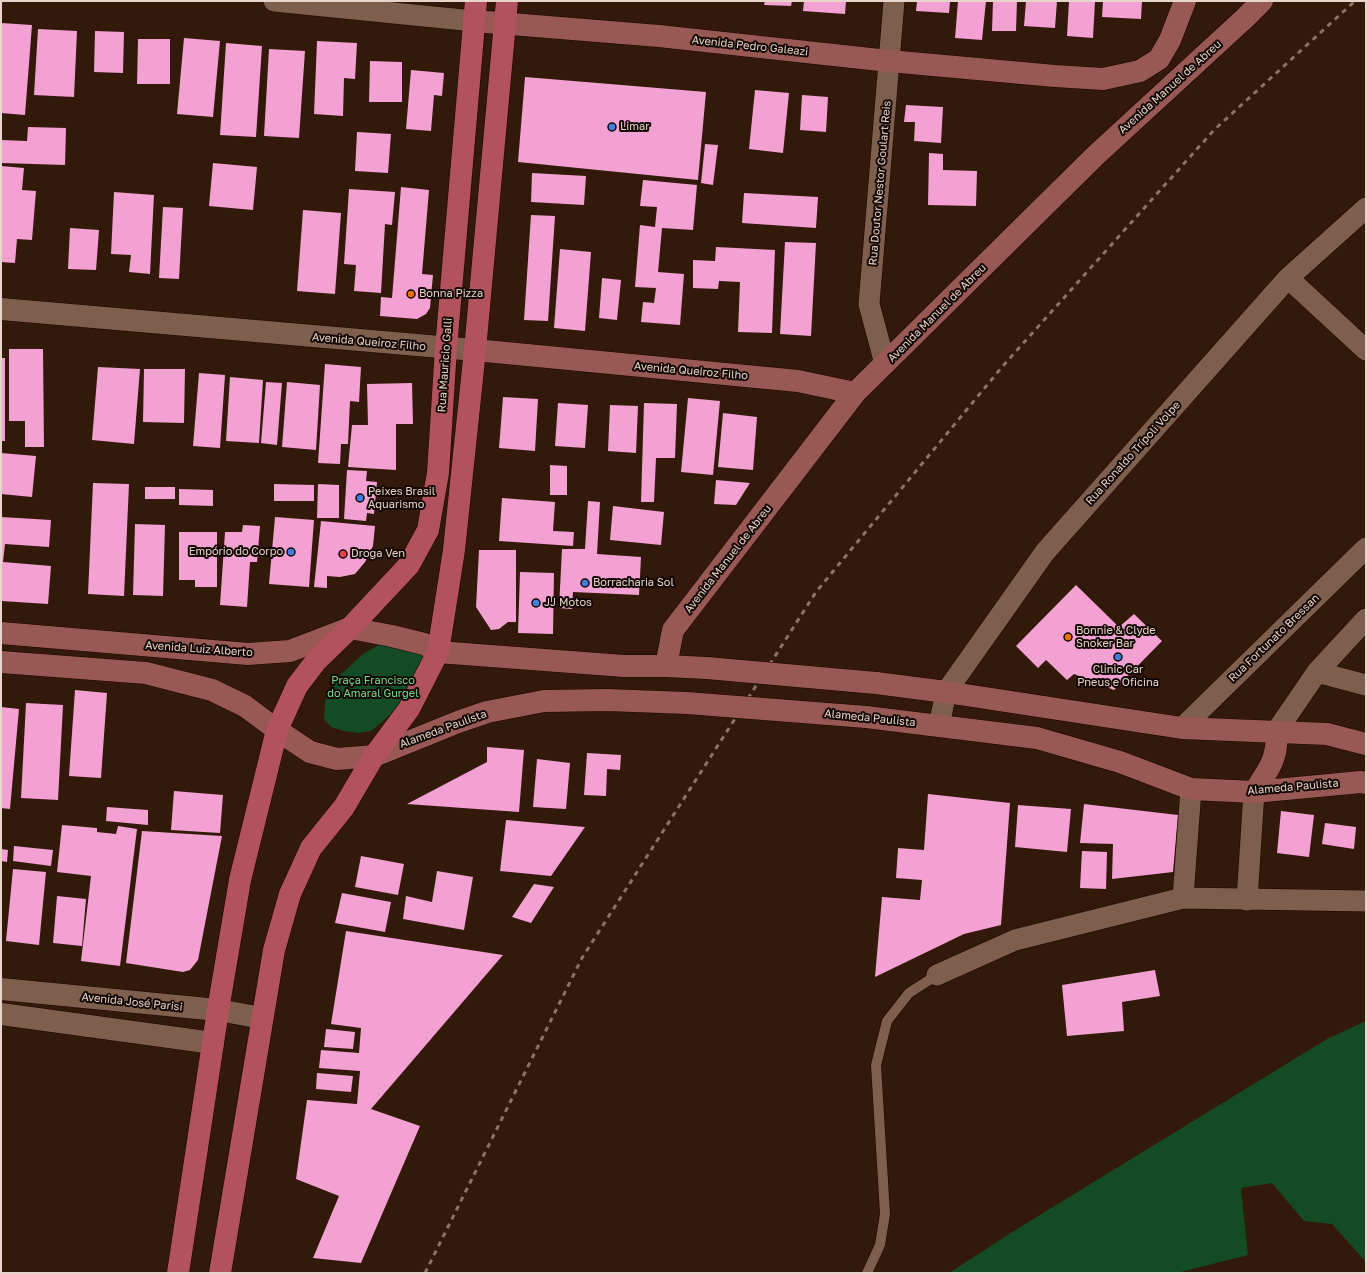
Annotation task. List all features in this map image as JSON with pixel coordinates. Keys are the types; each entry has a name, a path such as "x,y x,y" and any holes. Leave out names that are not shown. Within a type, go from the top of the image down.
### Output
{"main road":[{"path":"220,1273 274,950 290,894 311,848 344,807 374,756 409,709 438,652 454,550 475,350 506,1"},
{"name":"Avenida Pedro Galeazi","path":"475,11 505,23 659,36 889,61 1055,76 1103,78 1140,71 1159,59 1170,40 1185,1"},
{"name":"Avenida Manuel de Abreu","path":"666,666 673,630 855,393 1095,156 1262,1"},
{"name":"Rua Mauricio Galli","path":"178,1273 218,1010 240,880 277,730 297,686 316,661 350,628 409,565 428,530 438,473 446,348 475,11"},
{"name":"Avenida Queiroz Filho","path":"475,350 798,381 855,393"},
{"path":"350,628 424,644 438,652 624,666 707,668 876,683 946,692 1182,728 1326,734 1366,744"},
{"name":"Avenida Luiz Alberto","path":"1,633 248,654 290,651 350,628"},
{"path":"1,662 146,673 212,690 245,706 310,752 337,759 374,756"},
{"name":"Alameda Paulista","path":"374,756 458,722 487,712 544,701 607,700 687,703 866,717 1037,738 1120,762 1191,789 1254,792 1361,782 1366,783"},
{"path":"1254,792 1273,763 1277,743 1276,732"}],"street":[{"name":"Avenida Pedro Galeazi","path":"274,1 475,11"},
{"name":"Rua Doutor Nestor Goulart Reis","path":"885,364 869,304 887,101 894,1"},
{"name":"Rua Ronaldo Trípoli Volpe","path":"939,726 946,692 1045,552 1288,278 1366,208"},
{"path":"1288,278 1366,350"},
{"name":"Avenida Queiroz Filho","path":"1,309 475,350"},
{"name":"Rua Fortunato Bressan","path":"1182,728 1366,548"},
{"path":"1276,732 1318,672 1366,619"},
{"path":"1318,672 1366,685"},
{"path":"1183,898 1191,789"},
{"path":"1247,900 1254,792"},
{"path":"937,975 1015,940 1183,898 1366,901"},
{"name":"Avenida José Parisi","path":"1,989 218,1010 262,1018"},
{"path":"1,1014 213,1043"}],"lane":[{"path":"867,1273 880,1245 885,1214 876,1065 887,1021 909,993 937,975"}],"green space":[{"name":"Praça Francisco do Amaral Gurgel","path":"384,642 421,651 424,662 401,704 371,731 358,733 331,727 324,719 325,701 337,678 363,654"},
{"path":"1366,1021 1366,1262 1332,1224 1304,1221 1272,1183 1241,1188 1248,1255 1177,1273 949,1273 1017,1229 1327,1039"}],"building":[{"path":"765,1 792,1 791,6 764,5"},
{"path":"804,1 846,1 845,14 803,11"},
{"path":"917,1 950,1 949,13 916,11"},
{"path":"958,1 986,1 982,40 955,38"},
{"path":"993,1 1017,1 1016,31 992,31"},
{"path":"1026,1 1057,1 1055,28 1024,26"},
{"path":"1069,1 1095,1 1093,38 1067,36"},
{"path":"1103,1 1142,1 1141,19 1102,17"},
{"path":"1,23 32,25 25,115 1,113"},
{"path":"38,29 77,31 74,97 34,95"},
{"path":"95,31 124,32 123,73 94,72"},
{"path":"184,38 220,41 213,117 177,114"},
{"path":"138,39 170,39 170,84 137,84"},
{"path":"317,41 357,43 355,79 344,78 343,116 314,114"},
{"path":"226,43 262,46 256,137 220,135"},
{"path":"269,49 305,51 299,138 264,136"},
{"path":"370,61 402,62 402,102 369,102"},
{"path":"411,70 444,73 442,96 434,95 431,131 406,129"},
{"name":"Limar","path":"525,77 706,92 698,180 518,162"},
{"path":"755,90 789,93 783,153 749,149"},
{"path":"802,95 828,97 826,132 800,130"},
{"path":"906,105 943,107 941,143 914,141 915,122 904,122"},
{"path":"28,127 66,128 65,165 1,163 1,140 27,141"},
{"path":"357,132 391,134 388,173 355,171"},
{"path":"705,144 718,145 713,185 701,183"},
{"path":"929,153 943,154 943,170 977,171 976,206 928,205"},
{"path":"213,163 257,167 253,210 209,206"},
{"path":"1,166 24,168 22,190 36,191 32,240 17,239 15,263 1,262"},
{"path":"532,173 586,176 584,205 531,202"},
{"path":"643,180 697,185 693,230 662,228 658,272 684,274 680,325 641,322 643,302 654,303 656,288 635,287 640,225 655,227 657,207 640,206"},
{"path":"401,187 429,190 422,274 433,275 430,308 426,314 417,319 380,316 381,297 392,298"},
{"path":"349,189 395,192 392,225 385,224 381,293 354,291 356,265 344,264"},
{"path":"114,192 154,195 150,274 129,272 131,255 111,254"},
{"path":"744,193 818,197 816,228 742,223"},
{"path":"163,207 183,208 179,279 159,278"},
{"path":"303,210 341,213 335,294 297,291"},
{"path":"531,215 555,216 548,321 524,320"},
{"path":"70,228 99,230 96,270 68,269"},
{"path":"785,242 816,243 811,336 780,334"},
{"path":"716,247 775,250 772,333 738,332 740,282 719,281 718,289 693,288 693,260 715,261"},
{"path":"560,249 591,252 585,331 554,328"},
{"path":"602,278 621,280 617,320 599,318"},
{"path":"9,349 43,349 44,447 25,447 25,421 9,421"},
{"path":"1,358 5,358 5,441 1,441"},
{"path":"325,364 361,367 359,402 350,401 348,444 341,444 340,464 318,463"},
{"path":"98,367 140,369 134,444 92,440"},
{"path":"144,369 185,369 184,423 143,422"},
{"path":"199,373 225,375 220,448 193,446"},
{"path":"230,377 263,380 259,443 226,441"},
{"path":"266,382 282,383 277,445 261,443"},
{"path":"287,382 320,385 316,450 282,447"},
{"path":"412,383 413,424 396,424 396,470 348,467 352,425 368,425 367,384"},
{"path":"503,397 538,399 535,451 499,448"},
{"path":"688,398 720,401 713,475 681,472"},
{"path":"558,403 588,405 585,448 555,446"},
{"path":"644,403 677,404 675,458 656,458 654,502 641,502"},
{"path":"610,405 638,406 636,453 608,451"},
{"path":"723,413 757,417 753,470 718,467"},
{"path":"1,453 36,456 32,497 1,494"},
{"path":"550,465 567,466 567,495 550,495"},
{"name":"Peixes Brasil Aquarismo","path":"347,470 367,471 366,481 377,482 374,514 367,513 366,521 344,519"},
{"path":"716,480 750,483 736,505 714,504"},
{"path":"93,483 129,484 124,596 88,594"},
{"path":"274,484 314,485 314,501 274,501"},
{"path":"318,484 339,485 339,518 317,518"},
{"path":"145,487 175,487 175,499 145,499"},
{"path":"179,489 213,490 213,506 179,505"},
{"path":"502,498 555,502 553,531 574,532 573,546 499,541"},
{"path":"588,501 600,502 597,554 641,557 639,595 573,592 572,609 559,608 562,549 585,549"},
{"path":"613,506 664,512 661,545 610,540"},
{"path":"1,517 51,520 49,547 5,544 3,562 51,566 48,604 1,601"},
{"name":"Empório do Corpo","path":"275,517 314,520 309,587 269,584"},
{"name":"Droga Ven","path":"321,521 375,526 373,546 365,562 355,574 340,577 327,576 327,588 314,587"},
{"path":"135,524 165,525 163,596 133,595"},
{"path":"243,525 260,526 257,562 250,562 247,607 220,605 225,532 242,532"},
{"path":"179,532 217,532 217,587 195,587 195,580 179,580"},
{"path":"479,550 516,550 516,622 508,622 499,629 491,630 476,607"},
{"name":"JJ Motos","path":"520,572 554,573 553,634 518,633"},
{"name":"Bonnie & Clyde Snoker Bar","path":"1076,585 1119,627 1134,614 1162,641 1114,690 1074,674 1067,680 1046,660 1038,668 1016,646"},
{"path":"75,690 107,693 101,778 69,776"},
{"path":"26,703 63,705 58,800 21,798"},
{"path":"1,707 19,709 10,809 1,808"},
{"path":"487,747 524,750 519,812 407,804 487,762"},
{"path":"587,753 621,755 620,770 607,769 606,796 584,795"},
{"path":"537,759 570,763 566,809 533,807"},
{"path":"174,791 223,795 220,833 171,830"},
{"path":"928,794 1010,803 1001,925 964,934 875,977 882,897 920,900 922,880 896,878 898,848 924,850"},
{"path":"1084,804 1178,815 1173,872 1112,879 1113,844 1080,843"},
{"path":"1018,805 1071,809 1067,852 1015,847"},
{"path":"107,807 148,810 148,825 106,821"},
{"path":"1281,811 1314,815 1309,857 1277,853"},
{"path":"506,820 585,827 551,876 500,871"},
{"path":"1325,823 1356,827 1354,849 1322,844"},
{"path":"62,825 97,828 97,832 116,834 118,826 137,829 120,966 81,961 91,876 57,872"},
{"path":"142,831 222,836 198,960 190,970 183,972 126,963"},
{"path":"14,846 53,850 51,866 13,861"},
{"path":"1,849 8,850 7,862 1,861"},
{"path":"1082,851 1107,852 1106,889 1080,888"},
{"path":"361,856 404,864 398,895 355,887"},
{"path":"13,869 46,872 39,945 6,941"},
{"path":"437,871 473,877 464,930 403,919 406,896 432,902"},
{"path":"534,884 554,887 531,923 512,917"},
{"path":"342,893 391,902 385,932 335,923"},
{"path":"57,896 86,899 82,946 53,943"},
{"path":"346,931 503,955 371,1109 420,1126 361,1263 313,1258 339,1196 296,1179 307,1100 357,1104 360,1071 319,1068 321,1050 359,1053 361,1028 331,1024"},
{"path":"1155,970 1160,996 1122,1002 1124,1031 1067,1036 1062,985"},
{"path":"326,1029 355,1032 353,1049 324,1047"},
{"path":"317,1073 353,1076 351,1092 316,1089"}],"railway":[{"path":"425,1273 582,958 816,592 1002,367 1214,130 1355,1"}],"place":[{"name":"Limar","path":"612,127"},
{"name":"Bonna Pizza","path":"411,294"},
{"name":"Peixes Brasil Aquarismo","path":"360,498"},
{"name":"Empório do Corpo","path":"291,552"},
{"name":"Droga Ven","path":"343,554"},
{"name":"Borracharia Sol","path":"585,583"},
{"name":"JJ Motos","path":"536,603"},
{"name":"Bonnie & Clyde Snoker Bar","path":"1068,637"},
{"name":"Clinic Car Pneus e Oficina","path":"1118,657"}]}
